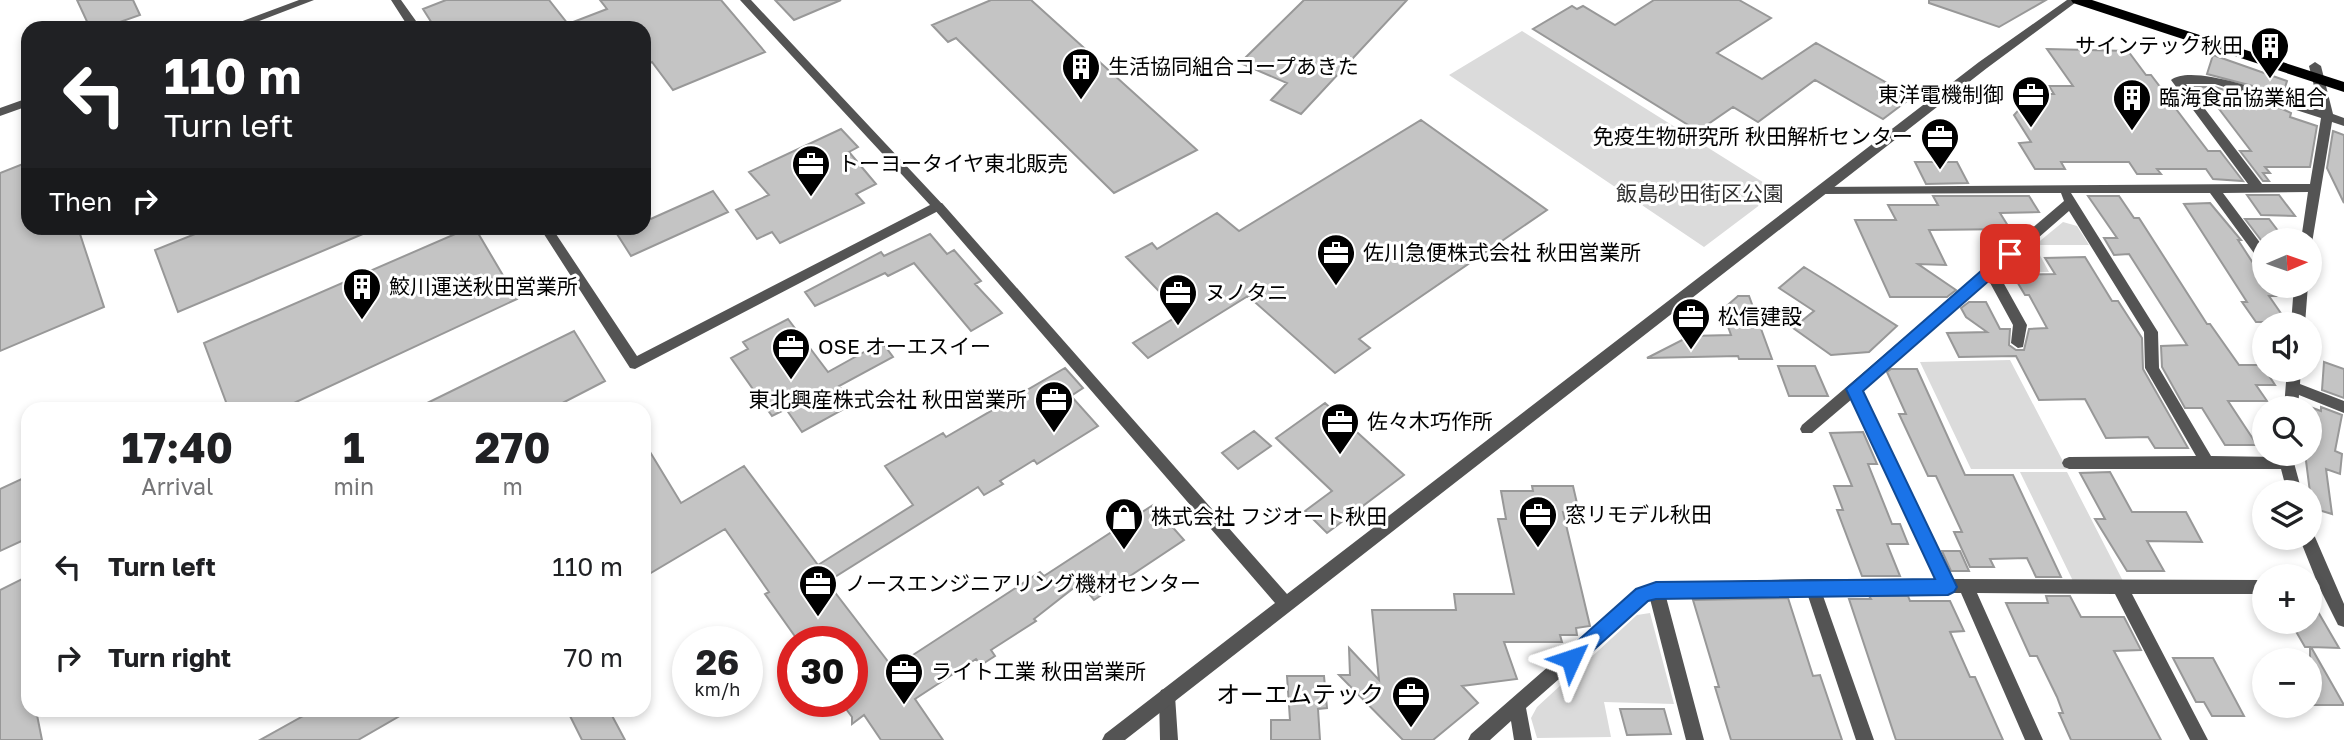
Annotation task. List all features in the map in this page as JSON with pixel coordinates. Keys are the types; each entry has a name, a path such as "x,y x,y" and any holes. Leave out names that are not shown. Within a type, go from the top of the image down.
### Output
{"main road":[{"path":"2076,0 2316,72 2344,76"},
{"path":"2107,0 2316,72 2344,87"}],"street":[{"path":"250,21 309,0"},
{"path":"396,0 410,21"},
{"path":"745,0 938,206 1285,603"},
{"path":"1111,740 1983,65 2076,0"},
{"path":"2309,228 2327,115 2316,72"},
{"path":"2258,188 2177,80 2216,80 2344,122"},
{"path":"0,112 21,104"},
{"path":"2062,188 2151,332 2152,368 2207,463"},
{"path":"2213,188 2252,241"},
{"path":"1822,190 2315,188"},
{"path":"1807,429 2070,203"},
{"path":"550,235 635,364 938,206"},
{"path":"1990,271 2020,325 2018,343"},
{"path":"2292,396 2293,382"},
{"path":"2293,387 2344,407"},
{"path":"1854,389 1948,587"},
{"path":"2070,463 2252,460"},
{"path":"1812,586 1865,740"},
{"path":"1477,740 1642,595 1656,590 1812,586 2252,587"},
{"path":"1966,587 2034,740"},
{"path":"2120,587 2199,740"},
{"path":"1656,590 1695,740"},
{"path":"2322,592 2344,620"},
{"path":"1167,696 1169,740"},
{"path":"1517,707 1523,740"}],"green space":[{"name":"飯島砂田街区公園","path":"1522,31 1777,192 1704,247 1449,75"},
{"path":"2063,222 2077,226 2089,245 2035,245"},
{"path":"2036,248 2049,272 2007,272"},
{"path":"2010,360 2067,469 1971,469 1920,362"},
{"path":"2020,472 2067,472 2123,581 2073,581"},
{"path":"1650,613 1674,704 1604,702 1611,737 1537,738 1531,718 1537,707 1637,615"}],"building":[{"path":"77,0 133,0 140,15 123,21 87,21"},
{"path":"446,0 549,0 566,21 431,21 423,9"},
{"path":"600,0 721,0 765,52 673,90 652,62 651,21 576,21 607,9"},
{"path":"775,0 841,0 794,20"},
{"name":"生活協同組合コープあきた","path":"991,0 1031,0 1197,150 1114,193 956,38 948,42 932,25"},
{"path":"1304,0 1407,0 1301,114 1271,100 1287,83 1240,63"},
{"path":"1654,0 1739,0 1771,18 1717,53 1762,79 1816,43 1912,97 1883,119 1815,80 1758,122 1733,107 1698,131 1533,29 1572,6 1577,9 1583,6 1615,25"},
{"path":"1929,0 2046,0 1999,27 1929,3"},
{"path":"2047,49 2128,51 2146,75 2151,75 2161,88 2173,88 2187,105 2173,105 2208,151 2220,151 2243,181 2213,179 2206,169 2157,169 2161,174 2137,174 2129,162 2061,162 2065,169 2035,169 2019,143 2031,142 2014,115 2033,94 2054,94 2049,86 2073,86"},
{"path":"2213,55 2287,81 2283,94 2207,74"},
{"path":"2192,87 2215,87 2278,107 2291,113 2290,117 2317,126 2310,167 2265,167 2270,173 2263,173 2269,181 2263,181 2240,151 2251,151 2216,105 2206,105"},
{"name":"佐川急便株式会社 秋田営業所","path":"1421,120 1547,210 1359,339 1370,348 1335,373 1248,296 1148,358 1133,343 1181,314 1126,257 1152,243 1157,249 1217,213 1239,231"},
{"name":"トーヨータイヤ東北販売","path":"841,129 858,147 849,152 876,184 856,194 864,203 780,243 772,232 757,239 736,210 769,195 749,172"},
{"path":"2333,131 2344,135 2344,203 2327,168"},
{"name":"免疫生物研究所 秋田解析センター","path":"1915,162 1957,162 1968,183 1926,184"},
{"path":"21,165 21,235 80,235 104,307 0,351 0,173"},
{"path":"713,191 728,212 631,256 618,235 651,235 651,219"},
{"path":"2247,195 2279,195 2295,216 2261,215"},
{"path":"1933,196 2029,196 2039,212 2000,213 2010,229 1929,230 1946,265 1918,264 1956,290 1947,297 1890,297 1855,220 1896,220 1888,205 1938,205"},
{"path":"2088,196 2119,196 2134,218 2139,218 2207,324 2210,324 2239,365 2252,365 2252,382 2273,382 2275,385 2256,385 2264,396 2252,396 2252,401 2228,401 2252,437 2252,445 2225,445 2202,408 2185,408 2162,367 2161,346 2187,345 2129,254 2114,255 2104,238 2117,238"},
{"path":"2210,203 2241,240 2238,240 2252,262 2252,298 2270,298 2280,312 2252,312 2252,316 2242,302 2247,302 2184,204"},
{"path":"2245,219 2269,219 2276,228 2252,228"},
{"path":"930,234 947,254 954,250 981,281 975,284 1002,313 971,331 914,263 888,276 885,273 815,306 805,292 881,252 884,256"},
{"path":"192,235 360,235 178,312 155,250"},
{"name":"鮫川運送秋田営業所","path":"453,235 479,235 517,299 296,402 226,402 204,343"},
{"path":"2085,257 2112,301 2118,301 2142,338 2143,369 2188,448 2155,448 2148,437 2106,438 2085,399 2039,400 2016,356 1959,357 1947,333 1987,332 1966,317 1961,308 1969,302 1986,302 2000,329 2010,329 2009,345 2016,350 2024,350 2029,329 2047,328 2029,295 2025,295 2013,275 2055,274 2045,258"},
{"path":"1804,267 1897,326 1869,352 1831,355 1793,328 1814,311 1779,288"},
{"path":"1738,296 1749,296 1772,359 1739,359 1738,356 1647,358 1690,336 1731,335 1722,310"},
{"name":"OSE オーエスイー","path":"788,319 828,372 882,342 893,357 839,386 853,404 802,432 786,409 772,416 731,358 748,349 743,342"},
{"path":"574,331 605,381 564,402 429,402"},
{"path":"2324,362 2344,369 2344,398 2322,390"},
{"path":"1778,366 1815,366 1828,396 1789,396"},
{"path":"1065,368 1083,388 1071,396 1098,426 1037,464 1034,460 1000,481 1003,484 984,495 978,487 827,582 861,626 788,626 765,594 769,592 725,529 651,573 651,454 681,503 744,466 818,565 913,505 885,466 943,433 946,437"},
{"path":"1891,369 1917,369 1965,475 2013,475 2061,577 2036,577 2027,558 1990,559 1994,567 1970,567 1954,532 1962,532 1936,476 1928,476 1899,414 1906,414 1887,372"},
{"name":"佐々木巧作所","path":"1325,403 1404,475 1327,533 1305,511 1332,491 1276,438"},
{"path":"2322,407 2342,415 2335,451 2342,454 2340,474 2326,469 2332,514 2322,511 2322,480 2308,480 2307,466 2322,466"},
{"path":"1254,431 1271,446 1238,469 1222,453"},
{"path":"1863,432 1877,464 1868,464 1892,524 1900,524 1908,544 1887,544 1900,576 1862,576 1837,510 1843,510 1834,486 1852,486 1830,433"},
{"path":"2110,472 2132,512 2186,512 2202,542 2147,541 2164,571 2127,571 2095,519 2105,519 2080,473"},
{"path":"21,479 21,541 0,551 0,489"},
{"path":"1532,486 1573,486 1579,512 1563,512 1590,626 1576,628 1577,635 1560,635 1562,642 1504,642 1517,679 1462,686 1478,703 1433,740 1403,740 1339,675 1350,675 1349,648 1379,680 1372,610 1456,610 1454,594 1514,594 1498,519 1506,519 1501,491 1533,491"},
{"path":"1153,505 1184,540 1094,600 1080,583 1034,619 1036,621 991,650 995,656 981,665 976,659 915,699 943,740 881,740 865,717 868,717 868,635 893,668 1040,572 1044,576"},
{"path":"1942,551 1960,551 1969,571 1951,571"},
{"path":"21,580 21,717 37,717 42,740 0,740 0,590"},
{"path":"1869,596 1908,596 1910,601 1950,601 1964,631 1950,632 1970,677 1975,677 2003,740 1896,740 1849,599 1871,599"},
{"path":"2046,596 2070,596 2081,617 2124,617 2141,650 2114,651 2161,740 2071,740 2059,713 2063,713 2057,697 2037,656 2030,656 2006,603 2048,603"},
{"path":"1788,598 1813,676 1820,675 1842,740 1731,740 1715,687 1719,687 1693,600"},
{"path":"2322,619 2339,648 2310,648 2305,647 2298,634 2322,634"},
{"path":"2173,658 2213,658 2244,716 2212,716 2204,702 2196,702"},
{"path":"2322,666 2344,705 2322,705"},
{"path":"1287,676 1324,676 1327,708 1318,709 1320,740 1271,740 1271,720 1290,720"},
{"path":"1620,709 1664,709 1671,734 1627,735"},
{"path":"301,717 398,717 358,740 260,740"},
{"path":"570,717 613,717 625,740 582,740"},
{"path":"852,717 861,717 852,724"}],"place":[{"name":"サインテック秋田","path":"2270,80"},
{"name":"生活協同組合コープあきた","path":"1081,101"},
{"name":"東洋電機制御","path":"2031,129"},
{"name":"臨海食品協業組合","path":"2132,132"},
{"name":"免疫生物研究所 秋田解析センター","path":"1940,171"},
{"name":"トーヨータイヤ東北販売","path":"811,198"},
{"name":"佐川急便株式会社 秋田営業所","path":"1336,287"},
{"name":"鮫川運送秋田営業所","path":"362,321"},
{"name":"ヌノタニ","path":"1178,327"},
{"name":"松信建設","path":"1691,351"},
{"name":"OSE オーエスイー","path":"791,381"},
{"name":"東北興産株式会社 秋田営業所","path":"1054,434"},
{"name":"佐々木巧作所","path":"1340,456"},
{"name":"窓リモデル秋田","path":"1538,549"},
{"name":"株式会社 フジオート秋田","path":"1124,551"},
{"name":"ノースエンジニアリング機材センター","path":"818,618"},
{"name":"ライト工業 秋田営業所","path":"904,706"},
{"name":"オーエムテック","path":"1411,729"}],"route":[{"path":"1571,659 1642,595 1656,590 1812,586 1948,587 1854,389 2010,254"}]}
